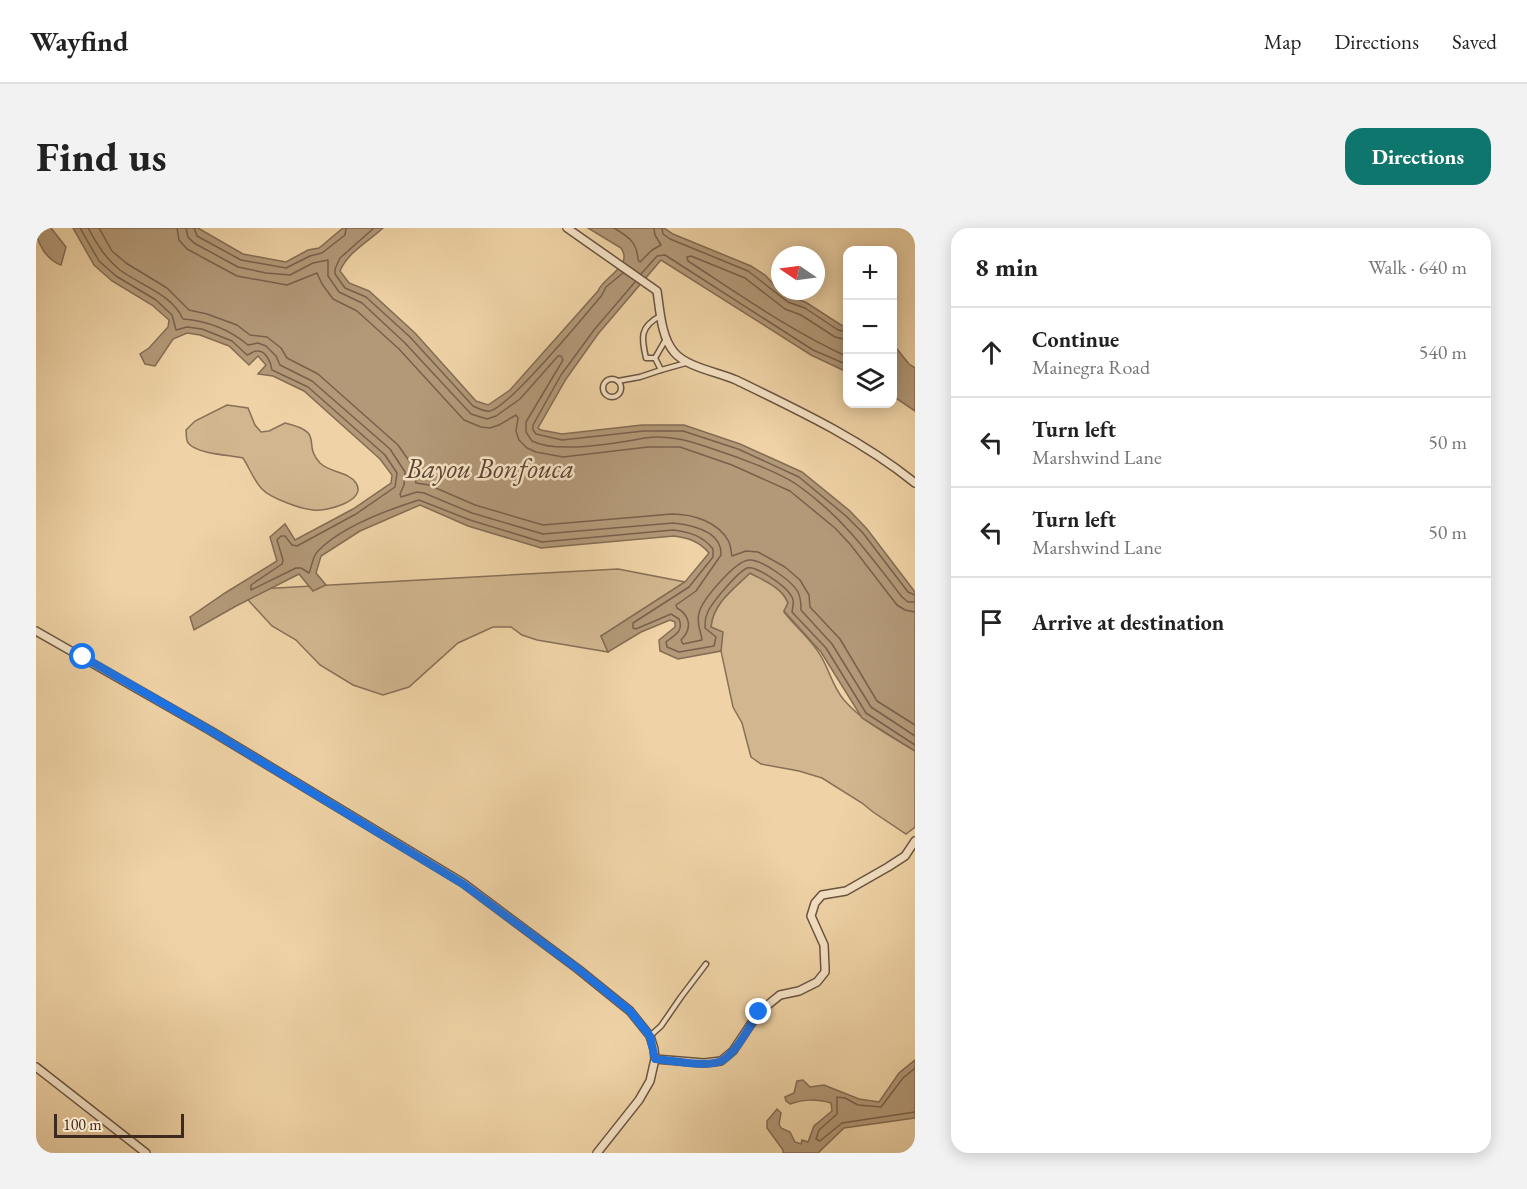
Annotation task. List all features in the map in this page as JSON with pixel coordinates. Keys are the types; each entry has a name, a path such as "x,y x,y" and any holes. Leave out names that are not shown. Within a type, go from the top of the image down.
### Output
{"street":[{"path":"567,228 657,291 666,339 675,354 813,418 894,466 915,483"},
{"path":"36,631 211,731 463,884 578,969 630,1011 650,1036 655,1059 650,1081 639,1100 597,1153"},
{"path":"655,1059 704,1063 721,1061 733,1051 759,1012 780,995 799,991 817,982 825,972 825,968 824,945 812,916 815,903 822,895 846,891 888,867 905,856 915,841"},
{"path":"38,1071 146,1153"}],"lane":[{"path":"655,358 646,358 642,342 645,328 651,321 662,315"},
{"path":"655,358 666,339"},
{"path":"655,358 661,370"},
{"path":"618,381 621,386 620,393 616,397 606,396 603,391 604,382 609,379 618,381 640,377 688,362"},
{"path":"650,1036 661,1026 706,964"}],"shaded area":[{"path":"227,405 248,408 255,425 261,432 269,431 285,423 306,431 310,435 312,450 320,463 353,479 358,489 356,495 344,504 335,507 319,510 301,508 278,499 262,489 243,458 207,452 189,444 186,430 195,421"},
{"path":"618,569 685,582 601,636 608,652 537,640 522,635 511,627 493,627 458,643 409,687 383,695 353,685 320,665 296,640 272,626 239,590"},
{"path":"750,573 772,585 785,597 788,603 784,612 817,650 836,688 851,708 868,722 915,751 915,827 906,834 822,778 761,764 751,757 742,723 733,707 721,651 722,633 711,627 720,604"}],"water":[{"path":"36,228 51,228 66,247 61,265 43,250 36,234"},
{"name":"Bayou Bonfouca","path":"73,228 198,228 243,254 286,262 308,250 319,248 343,228 383,228 348,258 340,271 349,283 369,291 415,333 476,401 488,405 510,390 621,266 624,254 621,248 588,228 664,228 673,234 751,266 771,281 771,300 800,300 843,326 843,370 811,355 661,260 598,334 566,379 538,428 562,434 642,425 684,425 740,444 802,472 850,511 867,529 915,592 915,751 862,718 821,652 784,611 788,603 782,593 750,573 725,597 713,618 711,627 723,632 721,651 678,659 660,651 659,640 675,627 675,622 670,620 641,632 608,652 601,636 685,582 709,553 689,539 674,536 541,548 468,526 420,505 360,531 321,556 316,573 326,585 313,591 299,574 194,630 190,617 277,561 270,537 285,524 295,540 353,509 391,483 392,475 380,459 304,391 273,376 258,374 266,365 258,356 249,365 229,346 200,335 187,333 173,339 155,366 145,364 140,354 149,348 168,327 169,320 152,305 112,281 94,265"},
{"path":"897,349 915,368 915,411 897,399"},
{"path":"915,1060 915,1118 844,1128 818,1153 783,1153 767,1128 767,1121 777,1109 781,1113 779,1124 781,1128 790,1132 795,1142 801,1144 802,1140 808,1142 814,1126 832,1111 831,1103 806,1100 790,1104 786,1101 785,1097 794,1093 797,1081 803,1080 810,1087 824,1085 859,1099 879,1102 899,1073"}],"route":[{"path":"83,657 211,731 463,884 578,969 630,1011 650,1036 655,1059 704,1063 721,1061 733,1051 759,1012"}]}
